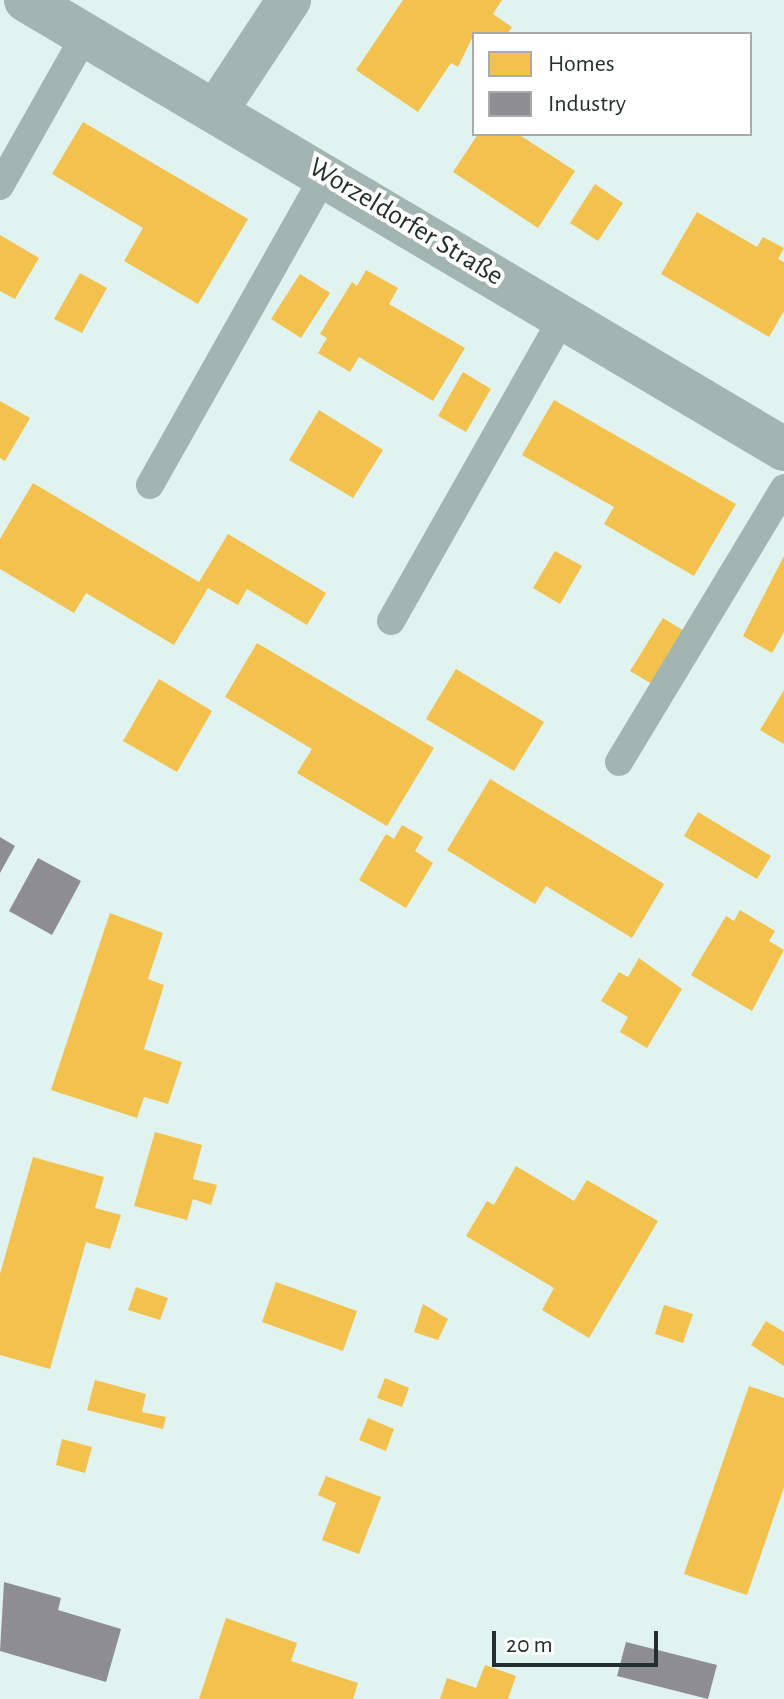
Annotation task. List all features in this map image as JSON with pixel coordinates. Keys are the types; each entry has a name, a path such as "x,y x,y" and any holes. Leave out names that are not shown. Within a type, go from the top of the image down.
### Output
{"street":[{"name":"Worzeldorfer Straße","path":"26,0 217,109 784,449"},
{"path":"217,109 289,0"}],"lane":[{"path":"0,186 85,35"},
{"path":"150,485 325,174"},
{"path":"391,621 564,315"},
{"path":"619,762 784,488"}],"building: Homes":[{"path":"403,0 502,0 493,14 512,27 508,32 472,32 458,67 451,63 418,112 356,70"},
{"path":"83,122 248,219 198,304 124,261 143,228 52,174"},
{"path":"477,136 521,136 575,171 538,228 453,172"},
{"path":"595,184 623,203 598,241 570,223"},
{"path":"697,212 757,247 763,237 784,248 778,259 784,262 784,311 769,337 661,274"},
{"path":"0,235 39,258 15,299 0,291"},
{"path":"366,270 398,288 389,304 465,348 433,401 359,357 350,372 318,353 327,338 320,334 352,282 357,286"},
{"path":"80,273 107,288 82,333 54,319"},
{"path":"300,274 330,293 301,338 271,319"},
{"path":"463,372 491,389 466,432 438,416"},
{"path":"554,400 736,504 694,576 604,524 614,507 522,455"},
{"path":"0,401 30,418 5,461 0,458"},
{"path":"319,410 383,450 353,498 289,460"},
{"path":"33,483 199,582 228,534 326,593 307,625 247,589 238,605 208,588 174,645 86,593 74,613 0,569 0,539"},
{"path":"555,551 582,566 560,604 533,588"},
{"path":"784,556 784,632 772,653 743,636"},
{"path":"663,618 684,631 652,684 630,671"},
{"path":"257,643 434,748 387,826 297,773 312,749 225,697"},
{"path":"456,669 544,722 514,771 426,719"},
{"path":"159,679 212,711 177,772 123,741"},
{"path":"784,690 784,744 760,730"},
{"path":"490,779 664,884 632,938 546,886 535,904 447,850"},
{"path":"698,812 771,856 757,879 684,836"},
{"path":"402,825 423,837 415,851 433,863 406,908 359,880 386,834 394,839"},
{"path":"740,910 775,931 769,941 784,950 752,1011 691,975 726,916 734,921"},
{"path":"110,913 163,933 148,979 164,985 144,1049 182,1062 168,1104 144,1097 137,1118 51,1090"},
{"path":"639,958 682,989 647,1048 620,1032 628,1017 601,1001 619,972 628,977"},
{"path":"155,1132 202,1145 193,1179 217,1185 211,1205 193,1199 187,1220 134,1206"},
{"path":"33,1157 104,1177 95,1208 121,1215 110,1249 86,1242 50,1369 0,1355 0,1274"},
{"path":"516,1166 574,1201 587,1180 658,1221 589,1338 542,1310 554,1288 466,1236 487,1201 494,1205"},
{"path":"276,1282 357,1311 343,1351 262,1322"},
{"path":"136,1287 168,1298 160,1320 128,1310"},
{"path":"423,1304 448,1319 438,1340 414,1332"},
{"path":"664,1305 693,1314 683,1343 655,1334"},
{"path":"766,1321 784,1332 784,1366 751,1345"},
{"path":"385,1378 409,1388 402,1407 377,1398"},
{"path":"95,1380 146,1394 142,1412 166,1417 163,1429 87,1410"},
{"path":"749,1386 784,1398 784,1487 747,1595 684,1574"},
{"path":"368,1418 394,1429 386,1451 359,1440"},
{"path":"62,1439 92,1447 85,1473 56,1465"},
{"path":"326,1476 381,1497 359,1554 322,1540 336,1503 318,1495"},
{"path":"226,1618 297,1643 291,1661 358,1683 353,1699 199,1699"},
{"path":"485,1665 516,1676 508,1699 440,1699 447,1678 476,1688"}],"building: Industry":[{"path":"0,837 15,846 0,873"},
{"path":"38,858 81,881 52,935 9,911"},
{"path":"4,1582 61,1598 58,1610 121,1629 106,1682 0,1651"},
{"path":"626,1642 717,1665 708,1699 617,1676"}]}
